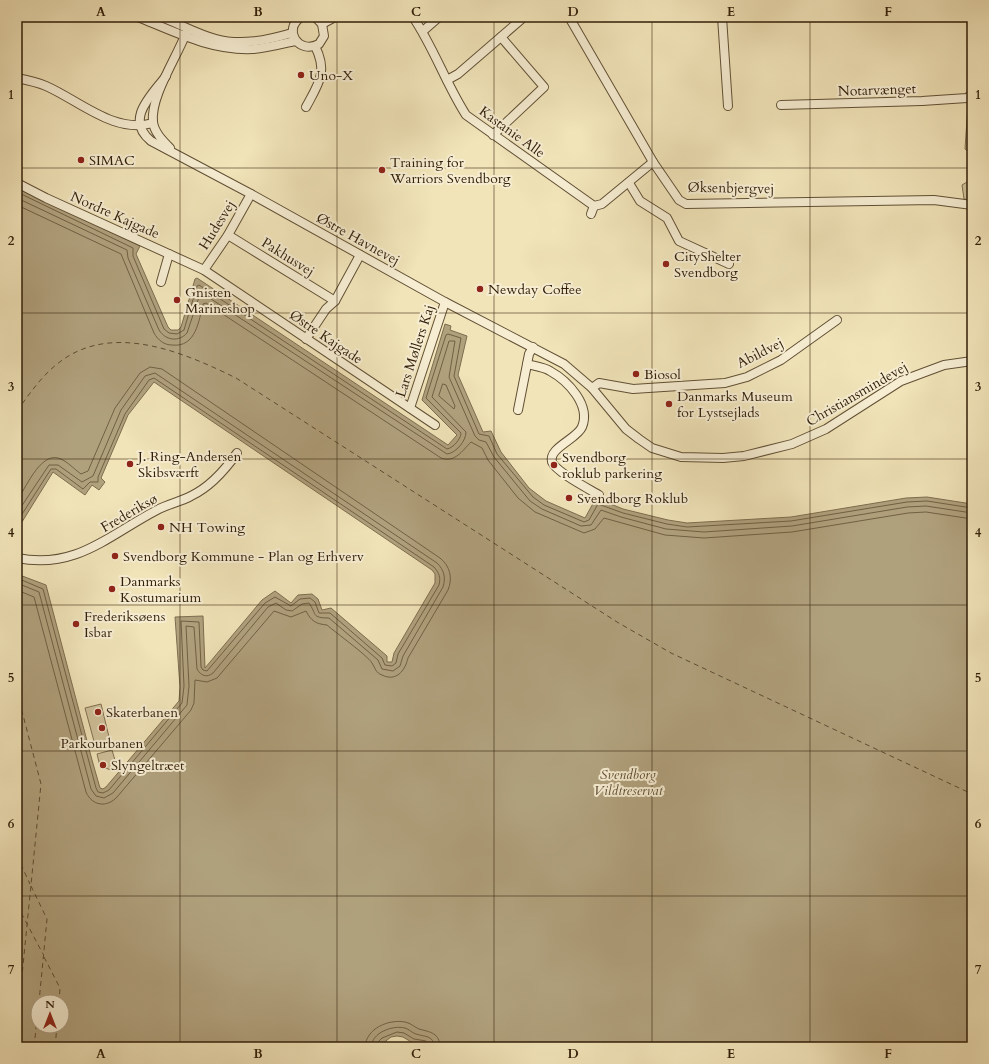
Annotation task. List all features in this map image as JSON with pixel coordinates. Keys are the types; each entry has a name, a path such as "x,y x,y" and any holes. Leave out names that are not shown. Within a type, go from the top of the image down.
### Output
{"street":[{"path":"138,17 224,47 243,49 263,48 294,37"},
{"path":"162,17 186,33"},
{"path":"300,17 294,24 294,37 302,46 315,46 324,36 322,24 316,17"},
{"path":"322,24 335,17"},
{"name":"Kastanie Alle","path":"413,17 423,32 466,115 593,210 629,183"},
{"path":"423,32 439,17"},
{"path":"447,80 458,74 524,17"},
{"name":"Øksenbjergvej","path":"569,17 653,162 678,200 686,204 934,200 972,205"},
{"path":"722,17 728,106"},
{"path":"971,17 972,26"},
{"path":"17,78 47,87 94,113 140,127 153,123 155,106 166,76 186,33"},
{"path":"493,135 544,87 501,37"},
{"path":"306,107 318,86 322,71 321,59 315,46"},
{"path":"140,127 142,108 166,76"},
{"name":"Notarvænget","path":"781,105 922,102 967,98 972,95"},
{"name":"Østre Havnevej","path":"153,123 157,132 172,150"},
{"name":"Østre Havnevej","path":"140,127 142,133 151,141 172,150 445,302 564,364 592,388"},
{"path":"167,158 172,150"},
{"path":"653,162 629,183 640,201 667,218 678,241 729,264"},
{"name":"Nordre Kajgade","path":"17,183 46,198 204,270"},
{"name":"Hudesvej","path":"204,270 228,235 251,194"},
{"name":"Pakhusvej","path":"228,235 335,301"},
{"path":"161,282 169,254"},
{"path":"306,339 326,309 335,301 360,255"},
{"name":"Østre Kajgade","path":"204,270 435,425"},
{"name":"Lars Møllers Kaj","path":"410,408 445,302"},
{"name":"Abildvej","path":"592,388 600,383 633,390 725,382 747,377 781,360 837,320"},
{"path":"518,410 529,354 533,347"},
{"name":"Christiansmindevej","path":"592,388 626,429 652,448 681,457 723,458 768,451 792,444 826,429 901,381 944,365 972,360"},
{"path":"527,364 550,371 579,397 584,407 585,419 582,428 577,435 555,451 552,455 552,460 554,464 568,476 599,495"},
{"name":"Frederiksø","path":"17,558 34,561 53,560 92,549 157,510 198,492 224,471 237,452"}],"shaded area":[{"path":"972,102 972,154 965,149 968,105"},
{"path":"972,179 972,200 964,199 962,185"},
{"path":"101,704 110,741 95,745 85,708"},
{"path":"112,750 117,767 115,766 111,770 100,766 97,754"}],"water":[{"name":"Svendborg Vildtreservat","path":"17,188 140,246 136,254 168,327 171,330 178,330 181,327 195,279 197,278 448,445 457,435 422,400 445,324 451,326 450,330 467,336 458,375 483,432 491,431 501,452 529,488 546,501 585,518 596,498 623,509 687,523 791,517 906,498 927,497 972,504 972,1047 435,1047 413,1043 403,1037 397,1036 391,1037 378,1047 17,1047 17,574 46,585 92,760 100,788 103,789 179,701 180,687 175,617 203,616 205,668 262,600 275,591 291,603 298,595 312,594 318,599 322,610 331,608 387,656 387,662 392,662 394,653 435,583 435,574 432,570 154,382 128,415 101,478 105,482 99,490 92,485 85,495 53,472 17,530"}],"ferry route":[{"path":"17,411 37,384 54,366 82,350 104,344 126,343 172,351 195,359 236,378 617,622 671,653 972,794"},
{"path":"17,692 41,784 17,1026"},
{"path":"17,856 30,884"},
{"path":"31,886 47,919 40,994"},
{"path":"17,905 43,954"},
{"path":"44,957 60,988 60,994"},
{"path":"34,1047 35,1034"},
{"path":"55,1047 56,1034"}],"place":[{"name":"Uno-X","path":"301,75"},
{"name":"SIMAC","path":"81,160"},
{"name":"Training for Warriors Svendborg","path":"382,170"},
{"name":"CityShelter Svendborg","path":"666,264"},
{"name":"Newday Coffee","path":"480,289"},
{"name":"Gnisten Marineshop","path":"177,300"},
{"name":"Biosol","path":"636,374"},
{"name":"Danmarks Museum for Lystsejlads","path":"669,404"},
{"name":"J. Ring-Andersen Skibsværft","path":"130,464"},
{"name":"Svendborg roklub parkering","path":"554,465"},
{"name":"Svendborg Roklub","path":"569,498"},
{"name":"NH Towing","path":"161,527"},
{"name":"Svendborg Kommune - Plan og Erhverv","path":"115,556"},
{"name":"Danmarks Kostumarium","path":"112,589"},
{"name":"Frederiksøens Isbar","path":"76,624"},
{"name":"Skaterbanen","path":"98,712"},
{"name":"Parkourbanen","path":"102,728"},
{"name":"Slyngeltræet","path":"103,765"}]}
